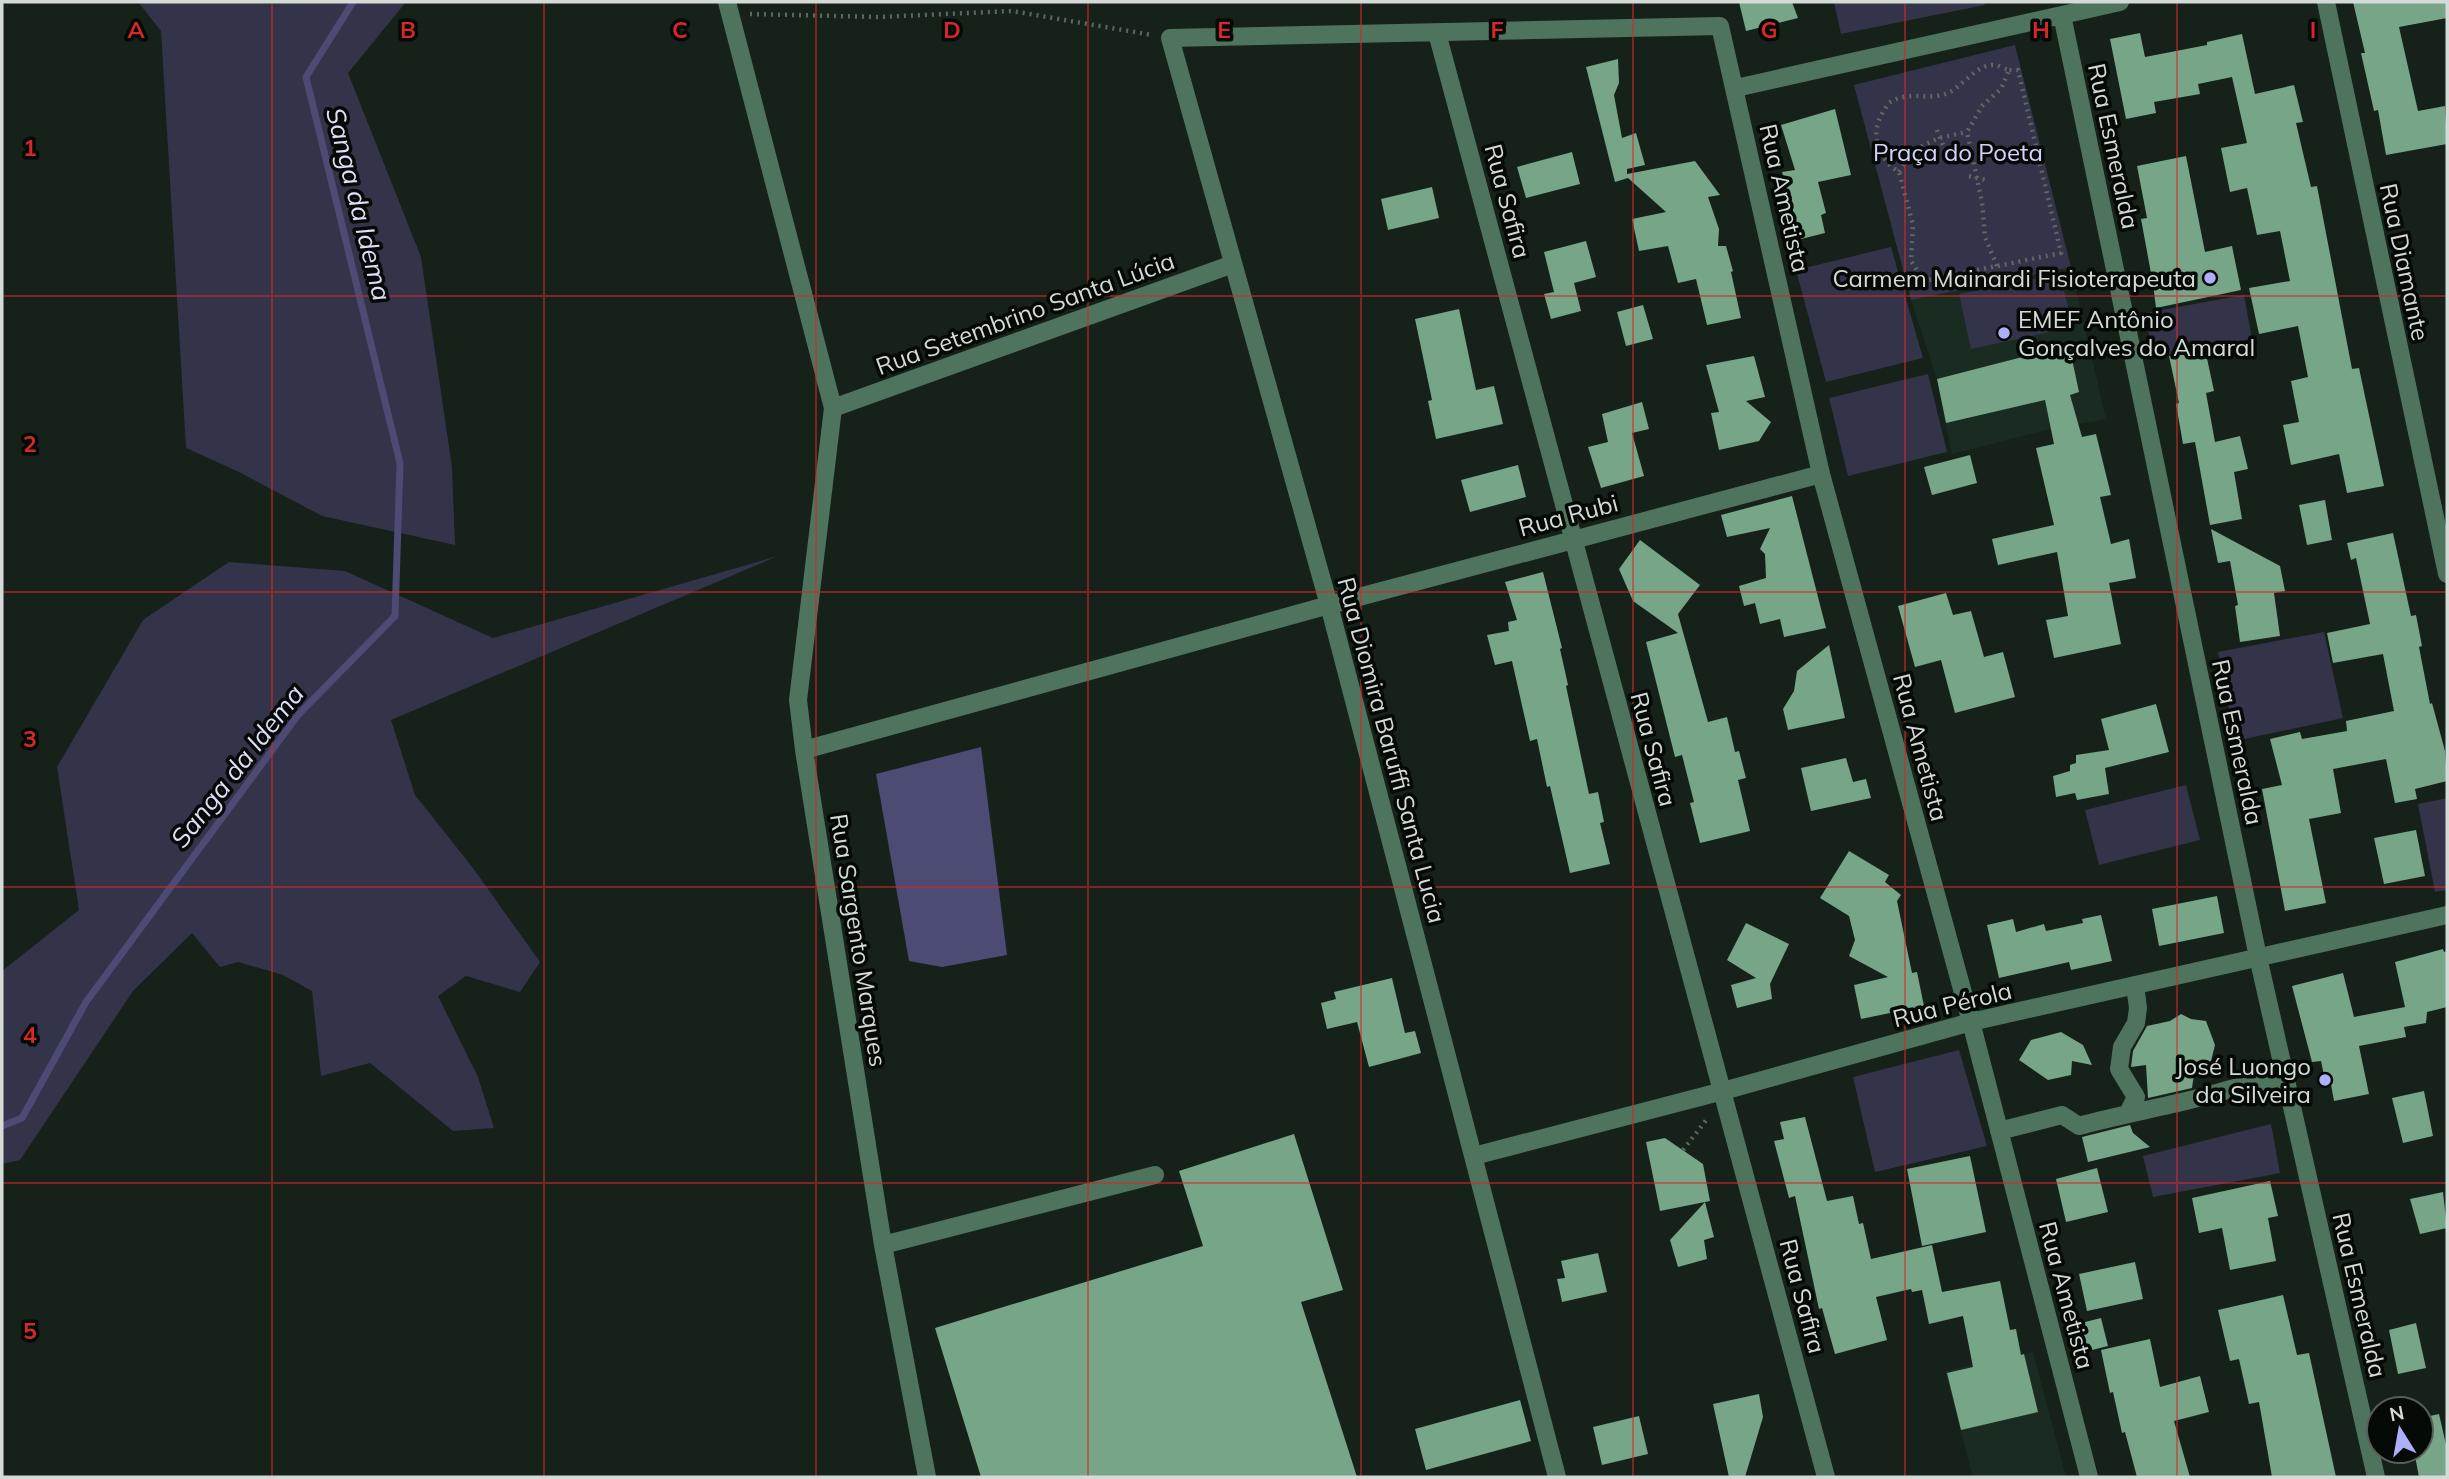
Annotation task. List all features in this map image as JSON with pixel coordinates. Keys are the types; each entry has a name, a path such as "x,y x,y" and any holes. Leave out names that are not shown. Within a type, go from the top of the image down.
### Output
{"street":[{"path":"1735,88 2120,2"},
{"name":"Rua Diamante","path":"2326,2 2447,573"},
{"path":"728,8 833,408"},
{"name":"Rua Esmeralda","path":"2062,15 2258,957 2376,1477"},
{"name":"Rua Ametista","path":"1437,33 1720,26 1821,474 1971,1022 2090,1477"},
{"path":"1170,38 1437,33"},
{"name":"Rua Safira","path":"1437,33 1826,1477"},
{"name":"Rua Diomira Baruffi Santa Lucia","path":"1170,38 1329,605 1557,1477"},
{"name":"Rua Setembrino Santa Lúcia","path":"833,408 1233,264"},
{"name":"Rua Sargento Marques","path":"833,408 798,700 883,1245 928,1477"},
{"name":"Rua Rubi","path":"804,750 1329,605 1821,474"},
{"name":"Rua Pérola","path":"1474,1156 1971,1022 2447,915"},
{"path":"2128,1113 2136,1097 2119,1069 2122,1047 2136,1023 2136,985"},
{"path":"1999,1132 2062,1115 2079,1126 2190,1100 2260,1080 2285,1077"},
{"path":"883,1245 1155,1175"}],"path":[{"path":"728,8 878,17 1012,11 1170,38"},
{"path":"1994,65 2009,70 2018,70 2061,253 1924,281 1911,261 1913,225 1899,172 1887,164 1876,143 1875,124 1888,104 1914,94 1942,95 1961,85 1979,70 1994,65"},
{"path":"1997,266 1984,237 1978,177 1967,132 1982,106 2001,89 2009,70"},
{"path":"1937,130 1943,145"},
{"path":"1899,172 1912,151 1939,138 1967,132"},
{"path":"1969,176 1986,180"},
{"path":"1683,1150 1707,1119"}],"shaded area":[{"name":"EMEF Antônio Gonçalves do Amaral","path":"2071,267 2106,419 2051,429 1952,454 1937,379 1911,300"},
{"path":"2033,1352 2066,1477 1973,1477 1945,1371"}],"green space":[{"path":"138,2 406,2 348,73 421,257 452,467 455,545 322,516 237,471 186,448 161,31"},
{"path":"1834,2 1984,2 1985,5 1841,34"},
{"name":"Praça do Poeta","path":"2015,45 2071,267 1911,300 1854,85"},
{"path":"1891,247 1923,358 1826,382 1796,270"},
{"path":"2060,274 2073,327 1971,349 1959,294"},
{"path":"2244,295 2252,339 2153,357 2145,313"},
{"path":"1928,374 1947,452 1848,476 1829,398"},
{"path":"778,556 391,720 415,795 473,868 540,962 520,992 466,976 438,996 478,1077 494,1128 453,1131 370,1063 321,1076 312,991 283,975 238,962 220,967 192,933 133,991 20,1160 2,1164 2,971 79,910 57,767 143,620 229,562 345,571 493,638"},
{"path":"2324,632 2343,718 2235,741 2218,652"},
{"path":"2186,785 2200,840 2099,865 2085,810"},
{"path":"2447,798 2447,890 2435,892 2418,804"},
{"path":"1959,1050 1987,1146 1875,1172 1853,1077"},
{"path":"2271,1124 2280,1173 2153,1197 2143,1156"}],"water":[{"path":"981,747 1007,955 942,967 909,961 876,774"}],"building":[{"path":"1739,2 1792,2 1798,18 1746,31"},
{"path":"2353,2 2447,2 2447,18 2399,27 2418,111 2445,106 2447,144 2386,155 2378,110 2374,111 2361,53 2365,53"},
{"path":"2140,33 2145,57 2207,45 2207,42 2242,34 2255,94 2294,85 2303,122 2296,123 2311,187 2317,186 2352,369 2359,368 2384,486 2347,493 2339,454 2291,465 2283,425 2299,422 2291,381 2308,377 2298,326 2259,334 2249,288 2290,281 2280,231 2257,235 2247,188 2230,192 2221,148 2247,143 2232,77 2198,84 2200,94 2154,102 2156,113 2126,119 2110,39"},
{"path":"1618,59 1619,83 1614,95 1622,138 1636,133 1645,165 1627,169 1627,174 1695,161 1720,195 1708,197 1719,229 1718,246 1726,246 1733,271 1731,272 1741,318 1707,325 1696,279 1678,283 1668,246 1639,251 1632,219 1666,212 1628,178 1615,182 1586,67"},
{"path":"1835,109 1851,175 1818,182 1826,213 1821,215 1825,233 1801,239 1782,172 1795,170 1781,125"},
{"path":"1572,152 1580,184 1526,198 1517,167"},
{"path":"2186,156 2205,252 2232,246 2241,290 2156,308 2141,219 2147,218 2137,166"},
{"path":"1432,187 1439,218 1388,230 1381,199"},
{"path":"1586,241 1596,277 1574,283 1581,311 1551,319 1544,294 1554,292 1544,252"},
{"path":"1643,305 1653,339 1626,346 1617,312"},
{"path":"1459,309 1476,390 1494,386 1503,424 1436,439 1428,401 1432,400 1415,319"},
{"path":"2069,345 2079,392 2070,395 2082,437 2096,434 2111,495 2100,497 2111,544 2129,539 2136,578 2109,583 2121,644 2054,658 2046,620 2068,616 2057,552 1998,565 1992,539 2054,525 2036,448 2054,444 2045,400 1946,423 1937,379"},
{"path":"2205,349 2214,391 2206,393 2215,442 2240,436 2248,469 2234,472 2242,519 2210,525 2195,442 2183,444 2176,404 2179,403 2169,356"},
{"path":"1754,356 1765,397 1746,401 1771,422 1759,441 1719,450 1711,413 1719,412 1706,365"},
{"path":"1642,402 1649,429 1632,433 1644,476 1601,488 1588,447 1608,442 1602,414"},
{"path":"1970,455 1977,483 1932,495 1924,467"},
{"path":"1518,465 1526,497 1470,512 1461,480"},
{"path":"1792,496 1826,628 1784,637 1780,619 1760,624 1755,603 1744,606 1739,586 1766,578 1765,554 1760,549 1770,528 1727,537 1721,515"},
{"path":"2325,500 2332,540 2307,545 2299,505"},
{"path":"2211,529 2280,566 2285,591 2274,593 2280,636 2240,642 2235,606 2238,605 2230,561 2218,563"},
{"path":"2393,533 2411,616 2416,615 2430,704 2432,703 2445,751 2447,781 2415,789 2417,799 2395,803 2386,759 2333,769 2341,813 2309,819 2326,903 2285,911 2262,789 2282,785 2270,739 2300,732 2302,739 2347,731 2346,721 2394,711 2383,654 2333,663 2327,633 2370,624 2356,558 2351,560 2347,543"},
{"path":"1640,540 1700,585 1678,614 1708,722 1727,717 1735,752 1739,751 1746,778 1738,780 1750,831 1700,843 1690,803 1694,802 1682,755 1675,757 1646,642 1678,633 1633,601 1619,569"},
{"path":"1543,572 1562,648 1566,686 1589,794 1598,792 1604,822 1600,823 1610,864 1570,873 1537,739 1530,741 1512,661 1495,665 1487,635 1509,631 1508,622 1517,620 1505,582"},
{"path":"1946,593 1953,615 1971,611 1984,657 2003,652 2015,697 1955,713 1941,660 1915,667 1898,606"},
{"path":"1829,645 1845,718 1788,730 1783,709 1794,691 1797,671"},
{"path":"2156,704 2169,752 2105,768 2109,794 2077,800 2075,793 2056,797 2053,776 2070,771 2070,765 2076,763 2076,755 2109,750 2101,719"},
{"path":"1846,758 1853,782 1866,779 1871,798 1811,811 1801,768"},
{"path":"2416,830 2425,876 2384,884 2374,838"},
{"path":"1849,851 1889,875 1885,882 1901,895 1897,901 1912,973 1917,972 1924,1006 1861,1019 1854,985 1888,977 1849,956 1855,940 1849,916 1820,898"},
{"path":"2217,896 2224,933 2159,946 2152,909"},
{"path":"2101,915 2112,961 2071,970 2069,962 1999,978 1987,925 2013,919 2016,932 2044,924 2046,931 2083,923 2082,919"},
{"path":"1746,923 1789,944 1770,984 1772,999 1737,1008 1731,985 1756,978 1727,960"},
{"path":"2443,949 2444,952 2447,951 2447,1007 2427,1012 2426,1023 2404,1027 2406,1037 2359,1046 2369,1094 2334,1101 2330,1079 2325,1080 2321,1061 2312,1062 2292,986 2343,973 2354,1017 2405,1007 2395,962"},
{"path":"1392,978 1405,1033 1415,1031 1421,1053 1369,1067 1357,1022 1327,1029 1321,1003 1336,999 1334,992"},
{"path":"2181,1014 2191,1019 2206,1021 2215,1045 2211,1061 2194,1074 2192,1088 2148,1098 2146,1065 2131,1067 2133,1051 2147,1026 2170,1021"},
{"path":"2061,1032 2083,1045 2092,1065 2072,1061 2071,1075 2048,1080 2019,1060 2031,1040"},
{"path":"2424,1091 2433,1136 2403,1143 2392,1098"},
{"path":"1805,1117 1827,1201 1853,1196 1859,1224 1863,1223 1871,1259 1932,1245 1942,1292 2000,1281 2010,1330 2016,1329 2038,1412 1961,1430 1947,1373 1973,1367 1963,1316 1929,1324 1922,1290 1912,1292 1911,1289 1876,1297 1887,1340 1835,1354 1822,1308 1819,1309 1795,1196 1789,1198 1774,1141 1784,1139 1780,1122"},
{"path":"2130,1125 2133,1133 2150,1147 2088,1162 2082,1137"},
{"path":"1294,1134 1343,1290 1301,1302 1357,1477 981,1477 935,1328 1203,1246 1179,1171"},
{"path":"1665,1138 1703,1164 1710,1201 1660,1211 1646,1142"},
{"path":"1970,1156 1986,1232 1922,1246 1907,1169"},
{"path":"2097,1168 2108,1212 2066,1222 2056,1179"},
{"path":"2270,1181 2278,1216 2268,1218 2276,1261 2230,1270 2222,1228 2199,1233 2192,1198"},
{"path":"2443,1192 2447,1228 2420,1234 2410,1199"},
{"path":"1705,1202 1714,1237 1704,1240 1707,1259 1678,1267 1670,1240"},
{"path":"1598,1253 1607,1292 1562,1302 1557,1279 1565,1278 1561,1261"},
{"path":"2135,1262 2143,1299 2087,1311 2079,1274"},
{"path":"2283,1295 2297,1355 2309,1353 2336,1477 2272,1477 2259,1402 2249,1404 2239,1359 2230,1361 2218,1310"},
{"path":"2101,1318 2108,1346 2088,1351 2081,1323"},
{"path":"2416,1323 2426,1368 2398,1374 2389,1330"},
{"path":"2150,1339 2160,1387 2200,1376 2209,1412 2174,1421 2190,1477 2137,1477 2125,1432 2122,1433 2113,1392 2110,1393 2101,1350"},
{"path":"1759,1394 1763,1417 1745,1477 1729,1477 1713,1404"},
{"path":"1520,1400 1531,1441 1426,1470 1415,1429"},
{"path":"2439,1414 2447,1449 2447,1477 2419,1477 2417,1465 2435,1465 2435,1415"},
{"path":"1639,1416 1648,1454 1602,1465 1593,1427"}],"waterway":[{"name":"Sanga da Idema","path":"2,1126 22,1118 86,1002 298,715 395,616 400,463 306,77 353,2"}],"place":[{"name":"Carmem Mainardi Fisioterapeuta","path":"2210,278"},
{"name":"EMEF Antônio Gonçalves do Amaral","path":"2004,333"},
{"name":"José Luongo da Silveira","path":"2325,1080"}]}
